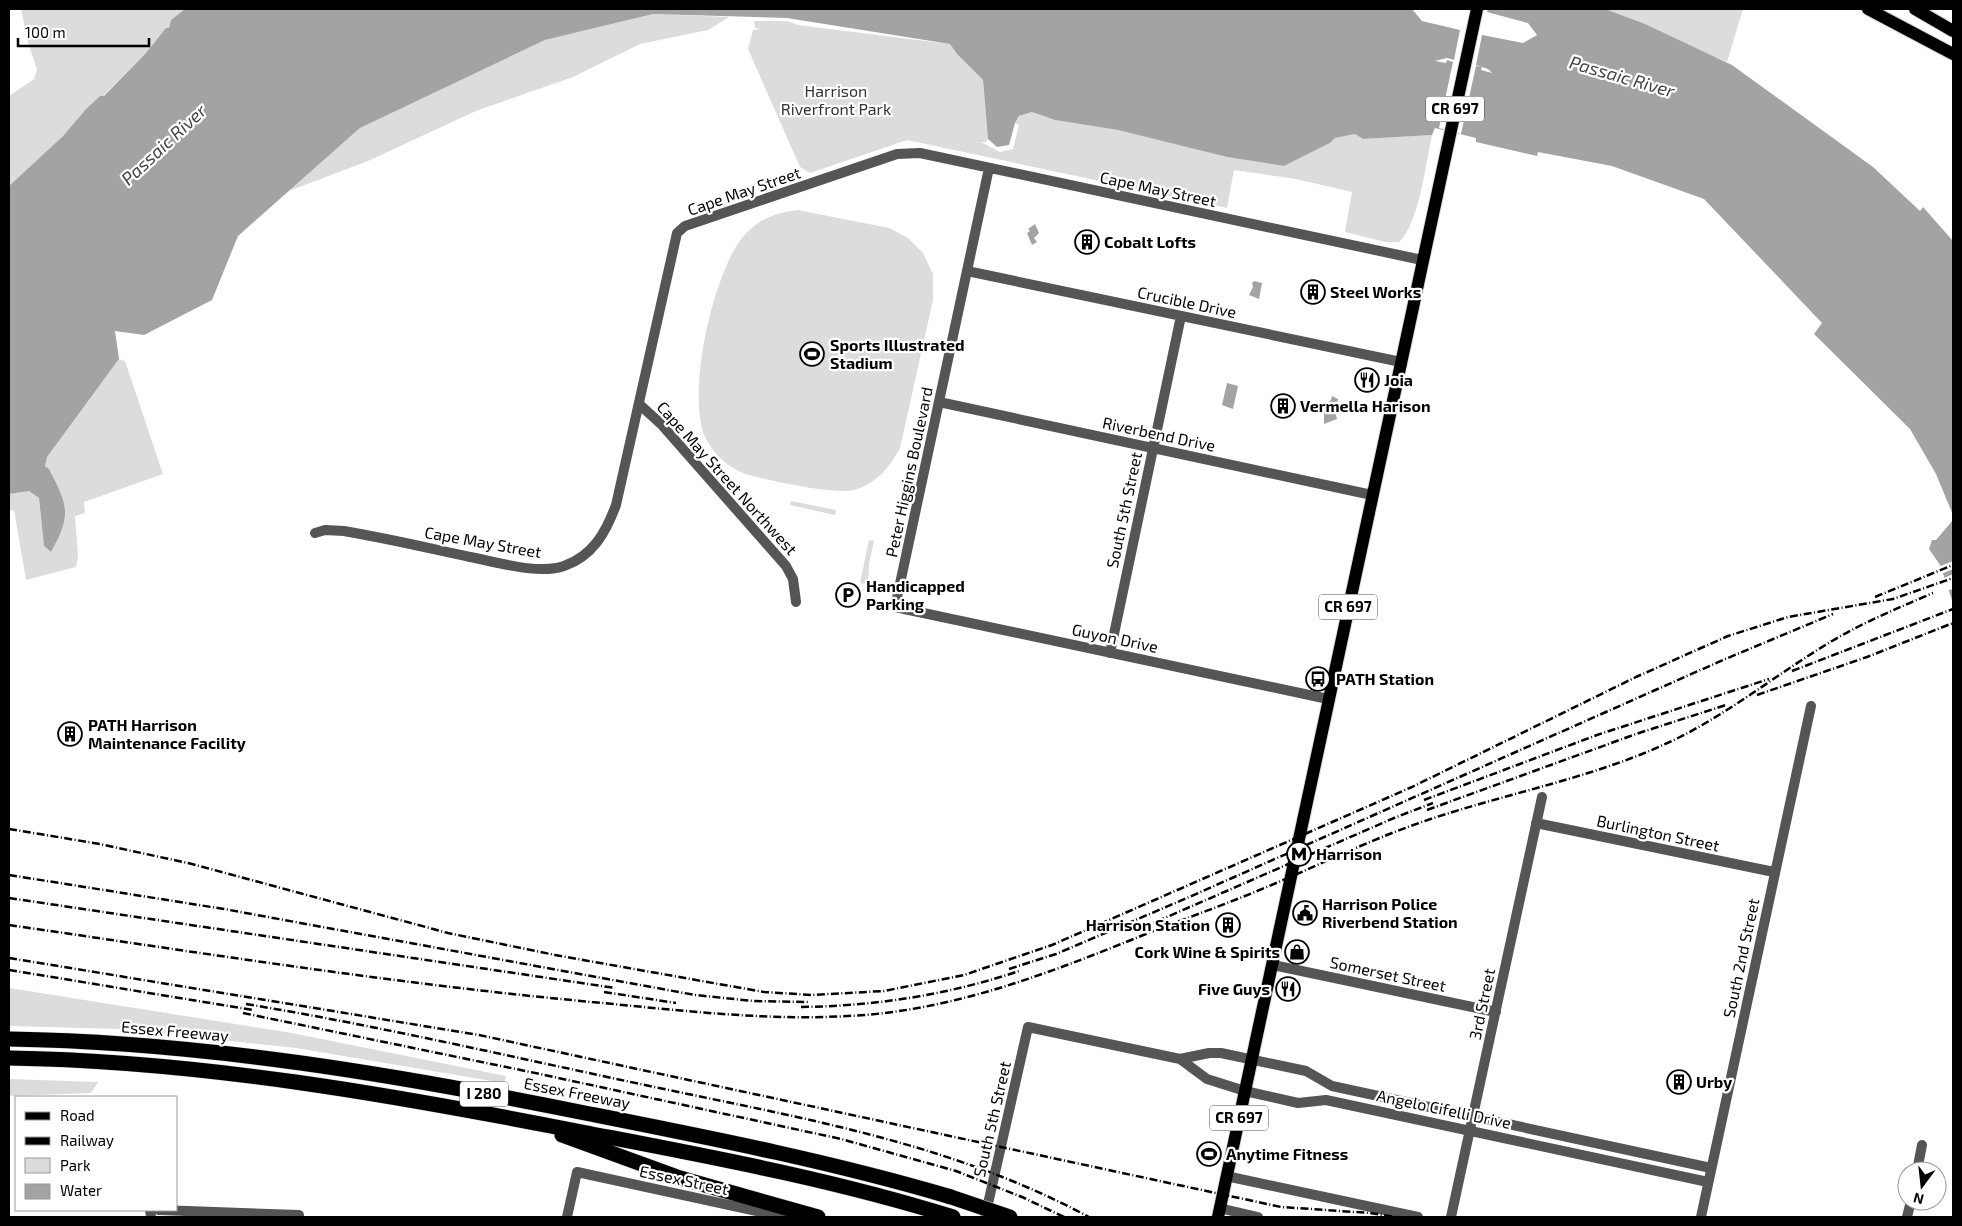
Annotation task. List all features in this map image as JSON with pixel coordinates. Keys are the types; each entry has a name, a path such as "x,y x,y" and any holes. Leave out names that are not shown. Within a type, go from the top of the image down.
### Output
{"highway":[{"name":"Essex Freeway","path":"9,1039 178,1048 272,1059 428,1084 698,1136 891,1180 951,1197 1010,1217"},
{"name":"I 280","path":"9,1058 130,1064 232,1074 413,1101 543,1124 764,1169 881,1197 953,1217"},
{"path":"543,1124 567,1138 667,1174 818,1217"}],"main road":[{"name":"CR 697","path":"1218,1213 1372,495 1384,448 1476,9"},
{"path":"1868,9 1953,54"},
{"path":"1914,9 1953,31"}],"street":[{"name":"Cape May Street","path":"315,533 325,530 344,531 513,565 550,569 564,566 597,544 608,526 616,505 674,238 681,229 902,153 920,153 1422,260"},
{"name":"Peter Higgins Boulevard","path":"895,607 989,168"},
{"name":"Crucible Drive","path":"967,271 1401,362"},
{"name":"South 5th Street","path":"1110,652 1181,316"},
{"name":"Riverbend Drive","path":"939,402 1372,495"},
{"name":"Cape May Street Northwest","path":"639,404 661,424 786,566 793,579 796,602"},
{"name":"Guyon Drive","path":"895,607 1328,699"},
{"name":"South 2nd Street","path":"1701,1217 1774,872 1812,706"},
{"name":"3rd Street","path":"1451,1217 1542,797"},
{"name":"Burlington Street","path":"1536,823 1774,872"},
{"name":"Somerset Street","path":"1273,962 1496,1012"},
{"name":"South 5th Street","path":"985,1217 1028,1027"},
{"name":"Angelo Cifelli Drive","path":"1028,1027 1180,1060 1207,1079 1245,1091 1298,1103 1326,1100 1708,1182"},
{"name":"Angelo Cifelli Drive","path":"1180,1060 1215,1052 1306,1071 1332,1086 1711,1168"},
{"path":"1919,1161 1922,1144"},
{"name":"Essex Street","path":"567,1217 576,1172 778,1217"},
{"path":"1226,1176 1418,1217"},
{"path":"178,1211 299,1215 299,1217"},
{"path":"1218,1213 1258,1217"}],"green space":[{"path":"21,9 185,9 171,20 169,29 161,34 145,54 103,96 100,96 86,109 63,136 9,186 9,96 34,79 37,70 27,39"},
{"path":"1605,9 1743,9 1727,62"},
{"path":"653,14 729,17 708,30 640,44 573,77 476,111 368,161 289,191 360,128 545,40"},
{"name":"Harrison Riverfront Park","path":"754,21 787,21 798,25 950,44 957,54 983,80 988,139 986,142 981,142 1000,152 1013,149 1019,125 1015,123 1020,116 1032,112 1055,120 1118,130 1227,157 1284,166 1330,143 1335,138 1355,134 1363,139 1432,135 1417,207 1406,233 1399,242 1385,242 1345,232 1352,192 1296,179 1234,170 1227,208 907,140 810,173 800,167 748,49 753,30 760,29 755,28"},
{"name":"Sports Illustrated Stadium","path":"798,210 889,228 908,238 923,253 933,274 933,300 900,448 892,462 876,479 854,490 816,489 743,473 727,464 713,451 707,441 701,422 699,397 700,368 705,337 712,307 731,255 742,238 754,226 774,215"},
{"path":"119,359 125,361 163,474 84,502 85,513 75,516 78,556 76,567 26,580 14,510 9,511 9,494 29,491 39,498 44,546 51,552 62,529 65,510 60,492 49,469 45,466 47,457"},
{"path":"791,501 836,510 835,515 790,505"},
{"path":"869,540 874,541 869,564 868,585 860,583"},
{"path":"9,988 292,1033 506,1076 504,1083 296,1048 122,1029 9,1026"},
{"path":"9,1079 98,1082 91,1093 9,1096"}],"water":[{"name":"Passaic River","path":"185,9 1605,9 1645,24 1732,65 1873,167 1920,211 1923,207 1953,241 1953,515 1936,474 1910,429 1814,334 1822,323 1704,199 1612,166 1538,152 1537,156 1476,142 1476,138 1435,128 1432,135 1363,139 1355,134 1335,138 1330,143 1284,166 1227,157 1118,130 1055,120 1032,112 1019,116 1009,145 997,147 988,139 983,80 957,54 950,44 787,18 653,14 545,40 360,128 238,236 212,300 144,335 115,331 119,359 47,457 45,466 49,469 60,492 65,510 62,528 51,552 44,546 39,498 29,491 9,494 9,186 63,136 86,109 100,96 104,96 145,54 166,28 169,28 171,20"},
{"path":"1035,224 1039,233 1034,238 1037,242 1032,245 1027,233 1030,231 1028,229"},
{"path":"1254,281 1262,283 1259,299 1249,295"},
{"path":"1227,383 1238,386 1233,409 1222,405"},
{"path":"1332,396 1338,399 1335,412 1337,419 1324,424 1324,405 1331,400"},
{"path":"1953,520 1953,603 1940,565 1929,549 1932,540 1936,540"}],"pier":[{"path":"1412,9 1488,9 1487,12 1528,23 1537,35 1523,43 1482,35 1476,65 1482,67 1476,66 1461,134 1439,128 1453,62 1447,60 1446,63 1435,61 1447,58 1454,60 1460,30 1422,21"},
{"path":"1482,67 1488,69 1492,73 1481,70"},
{"path":"1953,561 1953,569 1941,574 1938,567"},
{"path":"1953,574 1953,589 1946,591 1942,579"}],"railway":[{"path":"1875,597 1953,565"},
{"path":"9,829 100,844 192,864 448,933 555,955 764,992 811,995 884,991 964,975 1052,945 1412,787 1636,677 1728,636 1788,617 1893,599 1953,578"},
{"path":"9,925 373,977 519,995 665,1009 774,1017 811,1017 885,1013 918,1008 1013,984 1075,962 1252,893 1373,841 1442,815 1579,776 1646,753 1718,716 1844,634 1933,593"},
{"path":"1792,671 1953,609"},
{"path":"1009,969 1056,954 1187,898 1723,660 1833,614"},
{"path":"1757,695 1867,657 1953,623"},
{"path":"1424,800 1597,735 1769,679"},
{"path":"1427,810 1636,734 1726,705"},
{"path":"1144,927 1394,818 1433,803"},
{"path":"9,875 224,909 695,995 753,1001 810,1002"},
{"path":"9,898 615,988"},
{"path":"9,958 479,1035 1281,1207 1370,1213 1396,1217"},
{"path":"9,970 253,1010"},
{"path":"801,1007 911,998 965,987 1019,971"},
{"path":"604,992 676,1003"},
{"path":"246,1004 446,1042 817,1121 873,1135 982,1169 1036,1191 1089,1217"},
{"path":"243,1013 540,1074 841,1139 956,1171 1022,1197 1064,1217"}],"place":[{"name":"Cobalt Lofts","path":"1087,242"},
{"name":"Steel Works","path":"1313,292"},
{"name":"Sports Illustrated Stadium","path":"812,354"},
{"name":"Joia","path":"1367,380"},
{"name":"Vermella Harison","path":"1283,406"},
{"name":"Handicapped Parking","path":"848,595"},
{"name":"PATH Station","path":"1318,679"},
{"name":"PATH Harrison Maintenance Facility","path":"70,734"},
{"name":"Harrison","path":"1299,854"},
{"name":"Harrison Police Riverbend Station","path":"1305,913"},
{"name":"Harrison Station","path":"1228,925"},
{"name":"Cork Wine & Spirits","path":"1297,952"},
{"name":"Five Guys","path":"1288,989"},
{"name":"Urby","path":"1679,1082"},
{"name":"Anytime Fitness","path":"1209,1154"}]}
